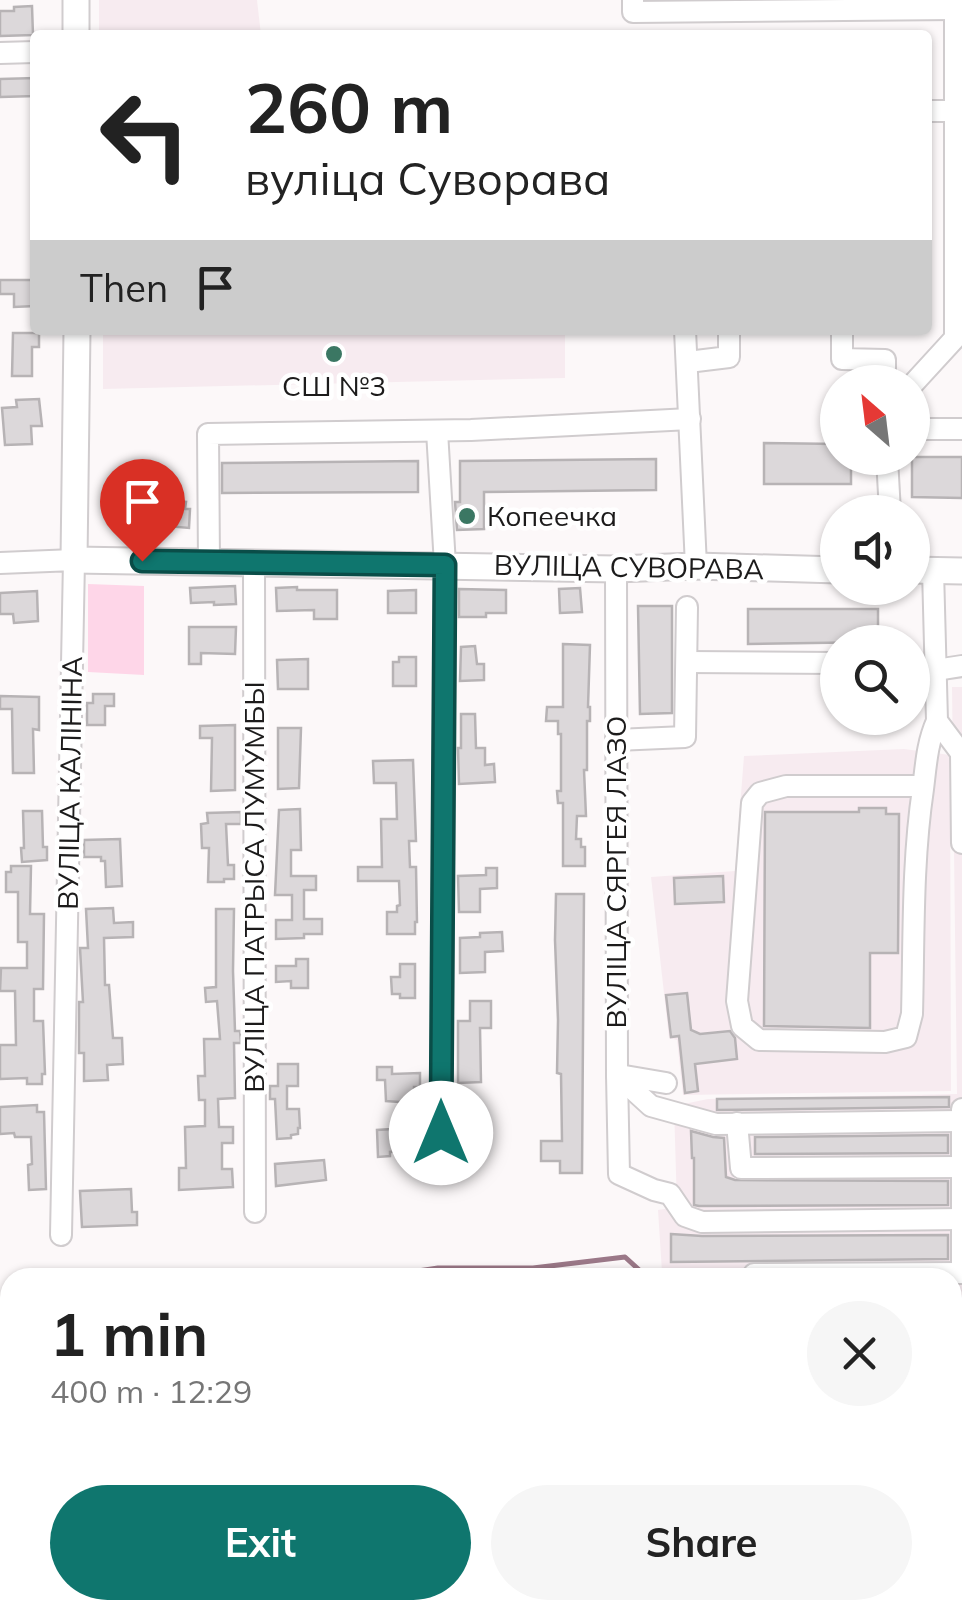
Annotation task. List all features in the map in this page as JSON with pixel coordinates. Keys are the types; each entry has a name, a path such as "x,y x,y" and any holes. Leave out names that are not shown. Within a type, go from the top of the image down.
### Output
{"main road":[{"path":"76,0 76,30"},
{"name":"ВУЛІЦА КАЛІНІНА","path":"74,560 77,335"},
{"name":"ВУЛІЦА СУВОРАВА","path":"74,560 820,569"},
{"path":"930,570 962,570"}],"street":[{"path":"633,0 634,12 955,5 955,338 930,366"},
{"path":"663,12 664,30"},
{"path":"0,53 30,52"},
{"path":"932,111 955,110"},
{"path":"685,335 696,566"},
{"path":"688,362 729,357 729,335"},
{"path":"842,335 842,359 885,360 885,365"},
{"path":"938,357 962,358"},
{"path":"210,562 208,434 438,431 690,419"},
{"path":"930,429 962,429"},
{"path":"438,431 445,565 441,1171"},
{"name":"ВУЛІЦА СУВОРАВА","path":"0,562 74,560"},
{"name":"ВУЛІЦА КАЛІНІНА","path":"61,1235 74,560"},
{"name":"ВУЛІЦА ПАТРЫСА ЛУМУМБЫ","path":"254,563 255,1212"},
{"name":"ВУЛІЦА СЯРГЕЯ ЛАЗО","path":"616,569 619,1174 670,1194 685,1216 702,1222 961,1218"},
{"path":"923,786 786,786 760,792 752,803 737,1002 742,1026 759,1040 885,1042 906,1037 912,1014 918,826 923,786 929,738 937,721 936,670 928,605"},
{"path":"616,740 685,738 687,607"},
{"path":"687,662 820,663"},
{"path":"930,670 962,666"},
{"path":"937,721 962,753 962,843"},
{"path":"616,1075 666,1083"},
{"path":"616,1075 651,1106 716,1124 961,1114 962,1268"},
{"path":"737,1123 740,1168 960,1167"}],"shaded area":[{"path":"99,0 257,0 260,30 99,30"},
{"name":"СШ №3","path":"103,335 565,335 565,378 103,389"},
{"path":"88,584 144,586 144,675 88,672"},
{"path":"952,687 962,687 962,1268 662,1268 658,1210 677,1207 674,1106 708,1099 957,1094"},
{"path":"904,749 950,755 951,1091 683,1095 677,1040 669,1038 651,877 735,871 744,756"}],"building":[{"path":"32,6 30,35 0,36 0,11 14,11 14,7"},
{"path":"30,78 30,96 0,97 0,79"},
{"path":"0,280 30,280 30,306 14,307 14,294 0,294"},
{"path":"13,333 39,335 39,347 32,347 32,376 12,376"},
{"path":"39,399 42,426 31,426 32,444 5,445 2,408 17,407 16,400"},
{"path":"764,443 820,444 820,475 851,475 851,484 764,484"},
{"path":"930,457 962,457 962,498 912,495 912,475 930,475"},
{"path":"656,459 656,490 484,492 484,529 457,530 455,502 460,502 460,461"},
{"path":"418,461 418,492 222,493 222,463"},
{"path":"126,501 186,502 185,509 190,509 189,528 133,523 134,513 125,513"},
{"path":"235,586 236,604 191,603 190,588"},
{"path":"276,588 337,590 337,619 314,619 314,610 277,611"},
{"path":"580,588 582,612 560,613 559,589"},
{"path":"459,589 506,590 506,613 459,617"},
{"path":"416,590 416,613 388,613 388,591"},
{"path":"37,591 38,621 14,623 13,614 0,614 0,593"},
{"path":"638,606 672,606 672,713 640,714"},
{"path":"748,609 878,609 878,625 820,625 820,643 748,644"},
{"path":"189,627 236,627 235,654 201,653 201,664 189,664"},
{"path":"563,644 590,645 590,721 584,770 586,816 577,816 576,839 581,839 581,847 585,847 585,866 563,866 563,803 558,803 557,791 561,791 561,734 558,721 546,721 547,707 563,707"},
{"path":"475,646 477,664 484,664 484,680 460,681 461,647"},
{"path":"399,657 416,657 416,686 393,686 393,662 399,662"},
{"path":"308,659 308,689 278,689 277,660"},
{"path":"93,694 114,694 114,706 105,706 105,725 87,725 87,703 93,703"},
{"path":"0,696 39,697 39,730 33,729 34,773 13,773 12,709 0,709"},
{"path":"461,714 475,714 476,748 485,748 485,765 494,764 495,782 459,784"},
{"path":"235,725 235,790 211,791 212,738 200,738 200,726"},
{"path":"278,728 301,728 299,788 278,789"},
{"path":"413,760 416,841 409,841 410,867 416,867 417,922 415,934 387,934 387,912 397,912 400,905 399,881 358,881 358,867 382,867 381,819 397,819 396,783 374,783 373,761"},
{"path":"859,808 886,808 886,814 899,814 898,953 870,953 870,1028 764,1026 765,812 859,812"},
{"path":"300,809 301,850 291,850 291,876 316,876 316,890 304,890 304,919 322,919 322,934 276,939 276,920 292,920 292,895 275,895 279,810"},
{"path":"23,811 42,811 47,860 22,862"},
{"path":"241,812 241,824 226,824 228,865 234,865 234,879 208,882 209,848 202,848 201,824 208,823 207,813"},
{"path":"120,839 122,886 106,887 105,861 101,857 84,857 84,840"},
{"path":"11,866 31,866 30,914 44,914 43,989 34,989 34,1021 43,1021 42,1084 27,1084 27,1078 0,1079 0,1045 16,1045 15,991 0,991 1,968 27,968 27,942 18,942 18,892 6,892 6,872 11,872"},
{"path":"486,868 497,868 497,888 480,889 480,912 459,912 458,876 486,875"},
{"path":"723,876 724,902 675,904 674,878"},
{"path":"556,894 584,894 582,1173 560,1173 560,1161 541,1161 541,1141 562,1141 561,1074 557,1073"},
{"path":"113,908 114,923 133,922 133,937 104,938 105,985 109,985 113,1038 122,1038 123,1064 107,1065 108,1080 84,1081 84,1053 79,1053 79,1002 83,1002 80,948 88,948 86,909"},
{"path":"216,909 234,909 235,1031 240,1031 241,1043 234,1043 235,1098 218,1099 219,1127 233,1127 233,1143 222,1143 222,1169 232,1169 233,1187 179,1190 179,1168 186,1168 185,1127 205,1126 205,1100 199,1100 198,1076 205,1076 204,1039 220,1039 217,1001 206,1002 205,988 216,987"},
{"path":"502,932 503,951 485,952 485,972 460,973 460,938"},
{"path":"296,959 308,959 308,988 291,988 291,981 276,982 276,966 296,966"},
{"path":"400,964 415,964 415,998 392,994 391,977 400,977"},
{"path":"687,993 691,1030 700,1034 730,1031 735,1038 737,1059 695,1064 698,1091 685,1093 679,1036 671,1037 666,995"},
{"path":"470,1001 491,1001 491,1028 480,1028 481,1082 458,1083 458,1021 470,1021"},
{"path":"278,1064 298,1064 298,1086 287,1086 287,1109 299,1109 300,1128 291,1138 277,1139 275,1099 270,1099 270,1086 278,1086"},
{"path":"377,1067 392,1067 392,1074 420,1073 420,1087 414,1087 414,1103 386,1101 385,1080 377,1080"},
{"path":"949,1097 949,1107 717,1110 717,1099"},
{"path":"37,1105 37,1112 44,1112 46,1189 29,1190 31,1137 0,1134 0,1107"},
{"path":"484,1120 484,1146 458,1147 457,1122"},
{"path":"413,1125 414,1150 378,1157 377,1130"},
{"path":"691,1131 724,1138 726,1177 735,1180 948,1181 948,1205 694,1205"},
{"path":"948,1135 948,1153 755,1154 755,1137"},
{"path":"324,1160 326,1180 276,1186 275,1164"},
{"path":"131,1189 137,1225 82,1227 80,1191"},
{"path":"671,1234 948,1235 948,1259 671,1262"}],"waterway":[{"path":"533,1268 625,1257 637,1268"},
{"path":"438,1268 533,1268"}],"place":[{"name":"СШ №3","path":"334,354"},
{"name":"Копеечка","path":"467,516"}],"route":[{"path":"142,561 445,565 441,1133"}]}
